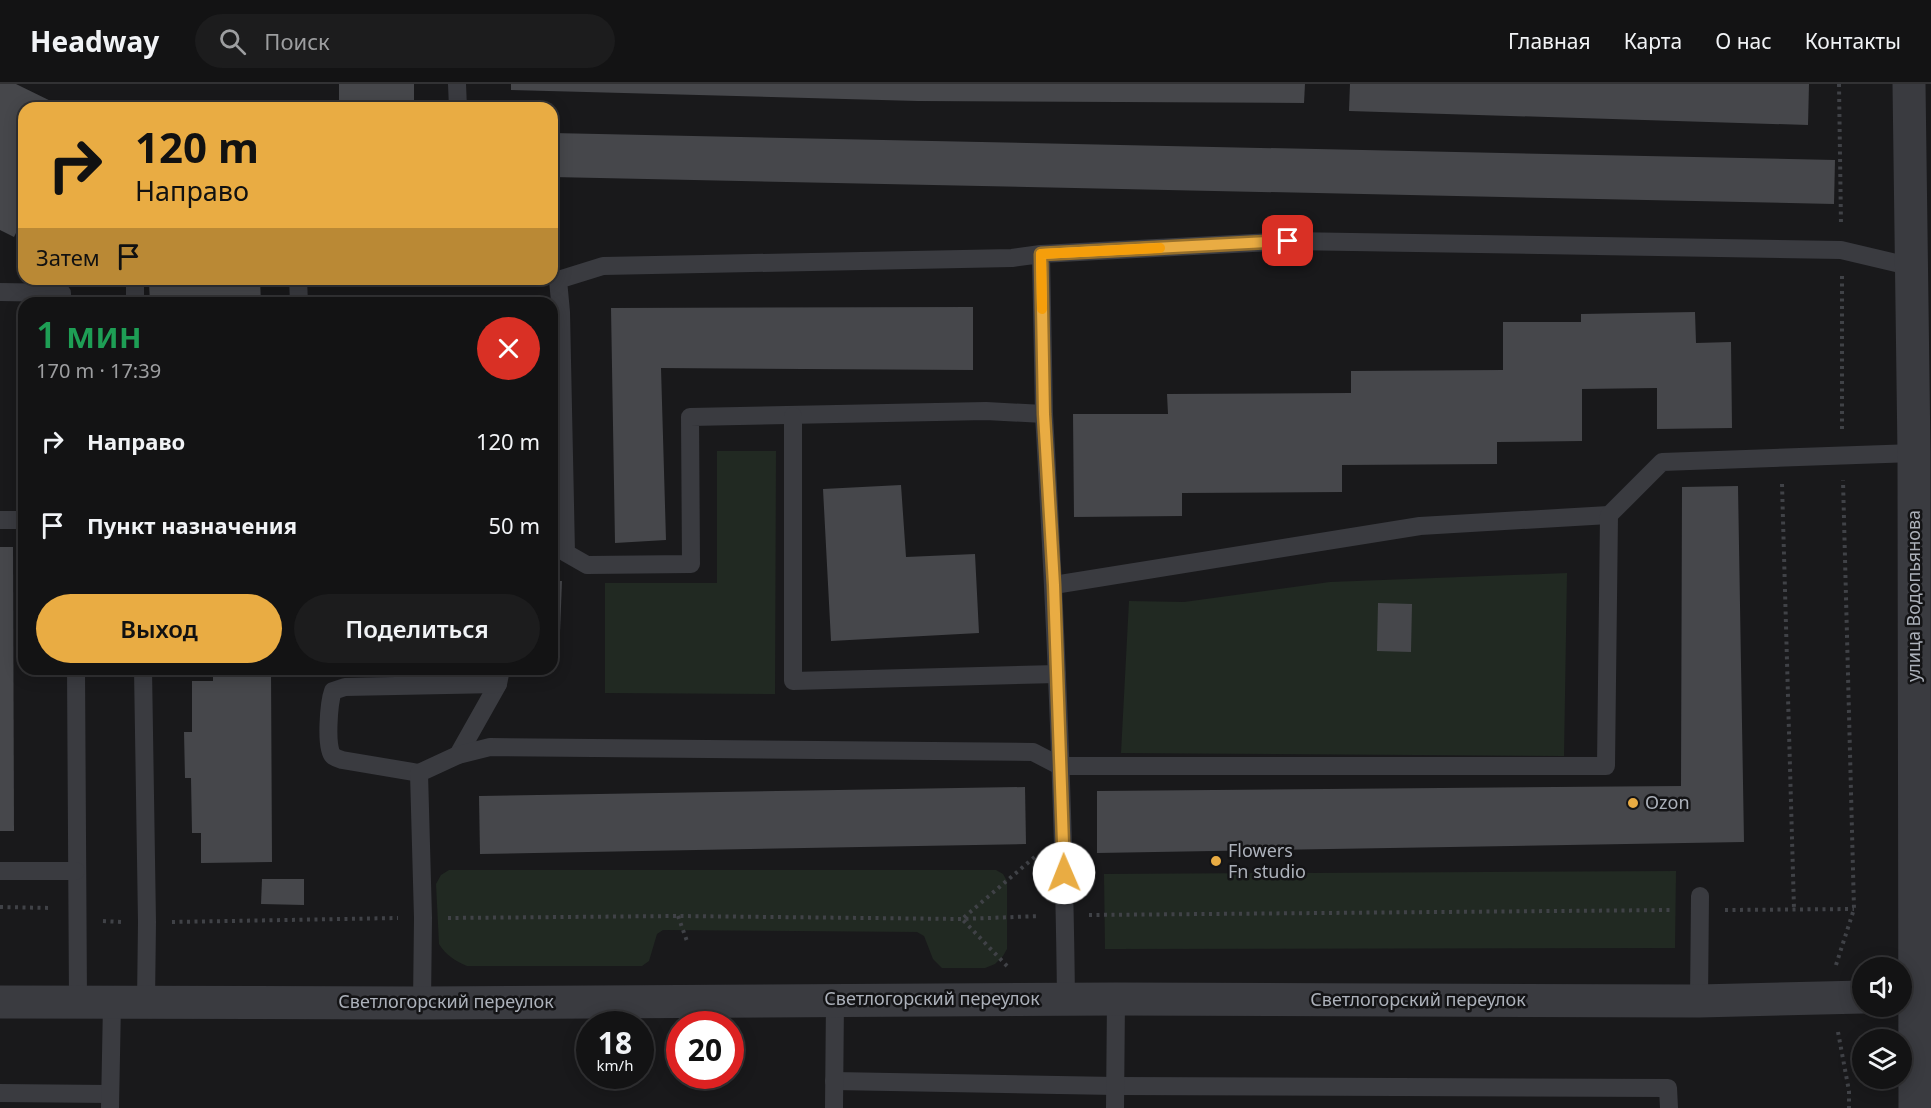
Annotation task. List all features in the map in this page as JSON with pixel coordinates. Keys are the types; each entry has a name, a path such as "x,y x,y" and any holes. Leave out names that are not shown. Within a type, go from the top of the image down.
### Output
{"street":[{"name":"улица Водопьянова","path":"1909,84 1923,910 1912,978"},
{"name":"Светлогорский переулок","path":"0,1002 422,1003 1066,999 1699,1001 1852,998"},
{"name":"улица Водопьянова","path":"1910,1017 1915,1108"}],"lane":[{"path":"457,84 458,102"},
{"path":"558,278 603,266 1012,258 1041,254 1288,241 1841,250 1913,267"},
{"path":"1041,254 1044,414 1054,585 1064,832 1066,999"},
{"path":"556,285 561,312 566,553 587,565 691,564 690,417 986,411 1044,414"},
{"path":"0,292 62,293 62,297"},
{"path":"793,416 793,681 1057,674"},
{"path":"1054,585 1420,526 1609,515 1662,462 1914,453"},
{"path":"500,676 345,687 333,691 330,701 329,748 333,756 342,760 419,772 458,755 490,747 1032,752 1060,766 1606,766 1609,515"},
{"path":"0,520 18,520"},
{"path":"76,675 78,1001"},
{"path":"142,675 147,922 146,1002"},
{"path":"458,755 500,676"},
{"path":"419,772 423,918 422,1003"},
{"path":"0,871 76,871"},
{"path":"1699,1001 1700,903"},
{"path":"1115,1108 1116,999"},
{"path":"834,1108 835,1000"},
{"path":"0,1093 110,1101 112,1003"},
{"path":"834,1081 1115,1086 1668,1088 1669,1108"}],"path":[{"path":"1834,972 1854,909 1843,455 1839,84"},
{"path":"1781,457 1794,909"},
{"path":"962,920 1064,832"},
{"path":"78,921 678,916 962,920 1065,915 1700,903 1794,909 1854,909"},
{"path":"0,907 53,908"},
{"path":"678,916 688,944"},
{"path":"962,920 1014,973"},
{"path":"1838,1026 1849,1091 1849,1108"}],"shaded area":[{"path":"717,451 776,451 775,694 605,693 605,583 717,583"},
{"path":"1567,573 1564,756 1121,753 1129,601 1184,602 1330,582"},
{"path":"449,870 996,870 1003,874 1007,881 1007,949 995,964 985,968 942,968 933,959 924,936 917,932 663,930 657,934 649,961 642,966 467,966 451,957 439,944 436,884 441,875"},
{"path":"1676,871 1675,948 1105,949 1104,874"}],"building":[{"path":"0,84 16,84 53,102 18,102 18,229 14,237 0,230"},
{"path":"339,84 414,84 414,102 339,102"},
{"path":"511,84 1305,84 1304,103 918,101 511,90"},
{"path":"1350,84 1809,84 1808,125 1349,111"},
{"path":"558,133 1835,160 1834,204 558,177"},
{"path":"149,285 260,285 261,297 150,297"},
{"path":"973,307 973,370 661,368 666,540 615,543 611,308"},
{"path":"1695,312 1696,343 1731,342 1732,428 1657,429 1657,388 1582,389 1582,441 1497,442 1497,464 1342,465 1342,492 1182,493 1182,516 1074,517 1073,414 1168,414 1167,394 1351,393 1351,371 1503,370 1503,322 1581,322 1581,314"},
{"path":"901,485 906,557 975,554 979,633 831,641 823,489"},
{"path":"1738,486 1744,842 1097,853 1097,791 1681,786 1682,487"},
{"path":"0,547 13,547 14,831 0,831"},
{"path":"558,581 562,581 560,632 558,632"},
{"path":"1378,603 1412,604 1411,652 1377,651"},
{"path":"213,675 271,675 272,862 201,863 201,833 192,833 191,778 185,778 184,732 192,732 192,681 213,681"},
{"path":"1025,787 1026,844 480,854 479,796"},
{"path":"262,879 304,879 304,905 261,904"}],"slow traffic":[{"path":"1042,309 1041,254 1160,248"}],"place":[{"name":"Ozon","path":"1633,803"},
{"name":"Flowers Fn studio","path":"1216,861"}],"route":[{"path":"1064,873 1054,585 1044,414 1041,254 1288,241"}]}
